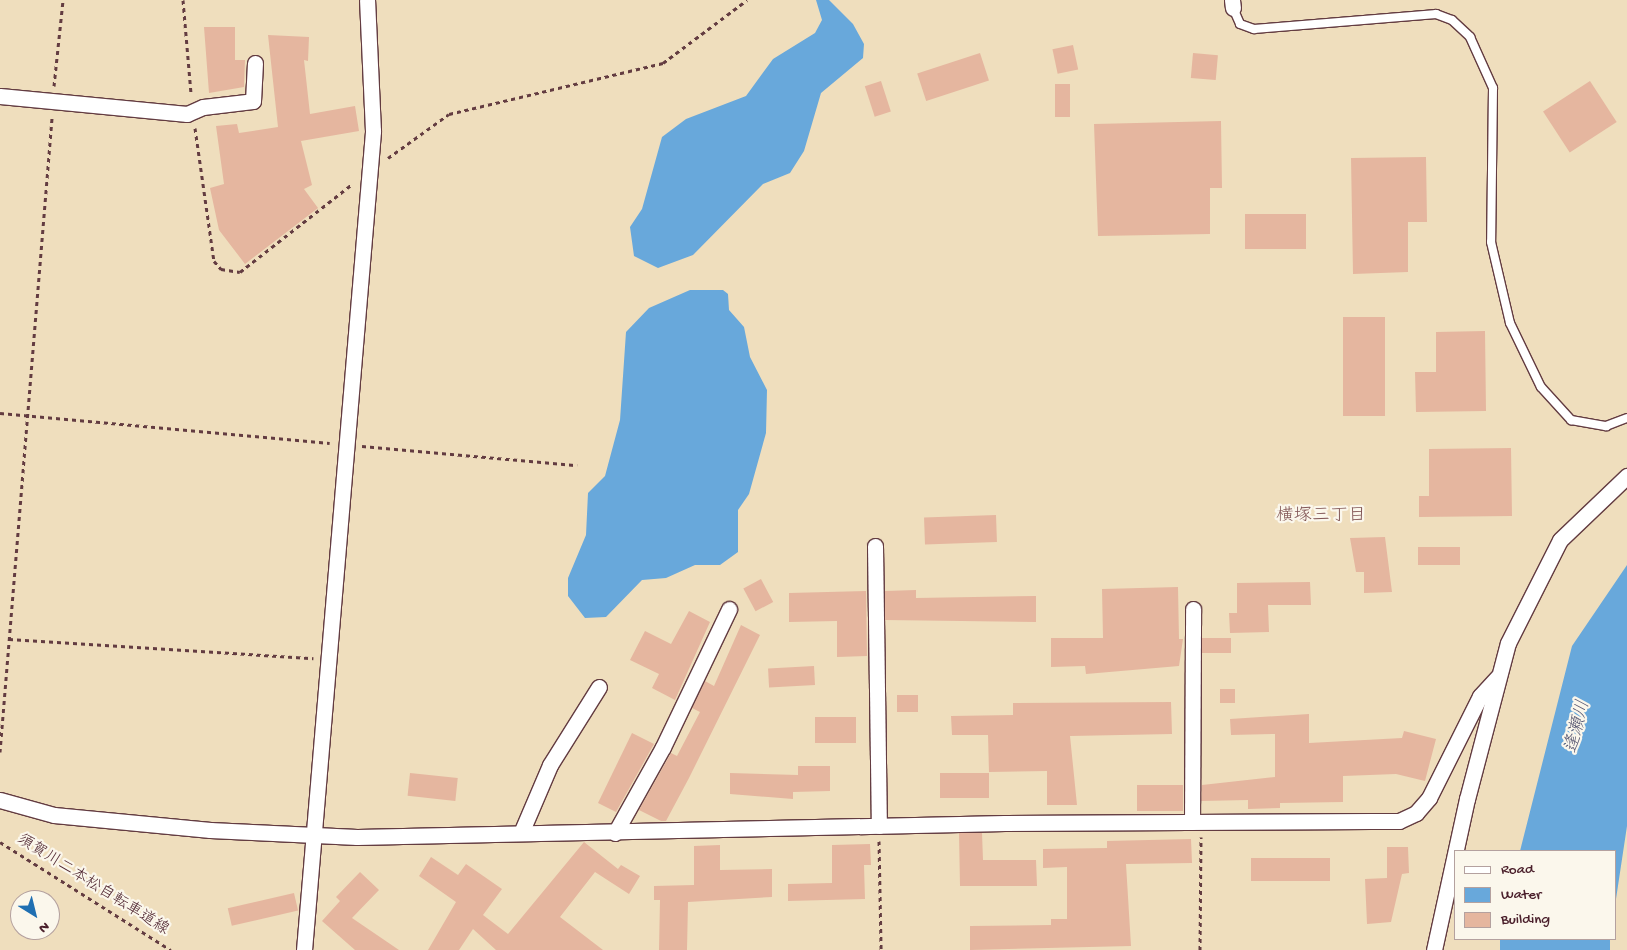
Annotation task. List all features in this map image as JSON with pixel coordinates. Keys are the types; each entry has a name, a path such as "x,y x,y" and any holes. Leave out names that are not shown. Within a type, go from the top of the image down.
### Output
{"street":[{"path":"304,950 311,835 329,659 373,131 367,0"},
{"path":"0,96 187,114 192,111 253,101 255,63"},
{"path":"1457,850 1498,677 1528,598 1560,540 1627,476"},
{"path":"875,546 879,826"},
{"path":"615,833 664,748 729,609"},
{"path":"1193,609 1197,822"},
{"path":"0,800 54,815 311,835 615,833 879,826 1197,822 1390,822 1408,818 1429,798 1480,696 1498,677"},
{"path":"521,833 550,765 599,687"},
{"path":"1434,950 1454,865"}],"lane":[{"path":"1233,4 1240,24 1254,29 1436,14 1452,20 1470,37 1493,88 1491,242 1510,323 1541,387 1571,420 1606,426 1627,418"}],"path":[{"path":"0,752 53,100 63,0"},
{"path":"183,0 192,111 214,261 230,272 240,272 369,171 449,114 663,63 747,0"},
{"path":"0,413 577,464"},
{"path":"9,639 329,659"},
{"path":"1197,822 1200,950"},
{"path":"879,826 881,950"},
{"name":"須賀川二本松自転車道線","path":"0,842 171,950"}],"water":[{"path":"816,0 829,0 853,24 864,44 863,58 821,93 804,151 790,173 763,184 693,255 658,268 634,256 630,227 642,209 662,137 686,119 746,96 773,59 815,33 822,20"},
{"path":"690,290 723,290 728,294 729,310 744,327 750,357 767,390 766,433 749,494 738,510 738,552 720,565 695,565 666,578 642,580 606,617 585,618 568,596 568,578 586,535 588,493 605,476 620,420 626,332 649,308"},
{"name":"逢瀬川","path":"1627,565 1627,826 1617,892 1617,850 1520,850 1572,646"},
{"path":"1500,940 1610,940 1610,950 1500,950"}],"building":[{"path":"204,27 235,27 235,60 245,60 244,87 209,93"},
{"path":"268,35 309,37 308,61 304,60 310,114 355,106 359,131 301,141 312,185 304,189 318,208 245,264 219,230 210,188 224,184 216,126 237,124 239,133 278,127"},
{"path":"1073,45 1078,69 1058,74 1052,49"},
{"path":"980,53 989,81 926,101 917,73"},
{"path":"1193,53 1218,55 1216,80 1191,78"},
{"path":"881,81 891,111 875,117 865,86"},
{"path":"1590,81 1617,122 1570,153 1543,111"},
{"path":"1055,84 1070,84 1070,117 1055,117"},
{"path":"1221,121 1222,188 1210,188 1210,234 1098,236 1094,124"},
{"path":"1426,157 1427,222 1408,222 1408,272 1353,274 1351,158"},
{"path":"1245,214 1306,214 1306,249 1245,249"},
{"path":"1343,317 1385,317 1385,416 1343,416"},
{"path":"1485,331 1486,411 1416,412 1415,372 1436,372 1436,332"},
{"path":"1511,448 1512,516 1419,517 1419,496 1429,496 1429,449"},
{"path":"996,515 997,542 925,544 924,518"},
{"path":"1385,537 1392,592 1364,593 1364,572 1356,572 1350,538"},
{"path":"1418,547 1460,547 1460,565 1418,565"},
{"path":"761,579 773,602 756,611 743,588"},
{"path":"1310,582 1311,605 1268,605 1269,632 1230,633 1229,613 1237,613 1237,583"},
{"path":"1178,587 1179,639 1183,639 1179,666 1086,674 1085,666 1051,667 1051,638 1103,638 1102,589"},
{"path":"916,590 916,598 1036,596 1036,622 885,620 885,591"},
{"path":"866,591 867,656 837,657 837,621 789,622 789,593"},
{"path":"689,611 710,622 675,700 652,688 659,674 630,660 645,631 671,644"},
{"path":"741,625 760,635 689,778 666,821 661,821 639,810 671,753 677,756 700,712 692,708 705,681 714,686"},
{"path":"1202,638 1231,638 1231,653 1202,653"},
{"path":"814,666 815,685 769,687 768,668"},
{"path":"1220,689 1235,689 1235,703 1220,703"},
{"path":"897,695 918,695 918,712 897,712"},
{"path":"1171,702 1172,734 1070,736 1077,805 1047,805 1047,771 989,772 988,735 952,735 951,716 1013,715 1013,703"},
{"path":"1309,714 1309,743 1402,738 1404,731 1436,739 1425,781 1396,774 1343,776 1343,802 1280,803 1280,808 1248,809 1248,800 1201,801 1202,785 1275,777 1275,734 1231,735 1230,719"},
{"path":"815,717 856,717 856,743 815,743"},
{"path":"632,733 654,744 616,812 598,803"},
{"path":"798,766 830,766 830,791 793,792 793,799 730,794 730,773 798,775"},
{"path":"410,773 458,778 455,801 408,796"},
{"path":"940,773 989,773 989,798 940,798"},
{"path":"1137,785 1183,785 1183,811 1137,811"},
{"path":"959,833 982,833 983,860 1036,860 1037,886 960,886"},
{"path":"1191,839 1192,863 1126,864 1131,946 970,950 970,926 1051,925 1051,919 1067,919 1067,867 1043,868 1043,849 1107,848 1107,841"},
{"path":"584,842 618,869 621,865 640,876 629,894 595,872 560,917 603,950 496,950 473,929 459,950 428,950 456,902 419,876 431,857 458,875 466,864 502,889 483,915 508,934"},
{"path":"870,844 871,865 864,865 865,899 788,901 788,884 832,883 832,845"},
{"path":"720,845 720,870 772,869 772,897 688,902 687,950 659,950 660,900 654,900 654,886 694,885 694,846"},
{"path":"1387,847 1408,847 1409,873 1402,874 1391,922 1367,924 1365,879 1387,878"},
{"path":"1251,858 1330,858 1330,881 1251,881"},
{"path":"360,872 379,890 352,918 399,950 355,950 322,921 340,901 336,897"},
{"path":"294,893 298,911 232,926 228,908"}],"district":[{"name":"横塚三丁目","path":"1321,517"}]}
